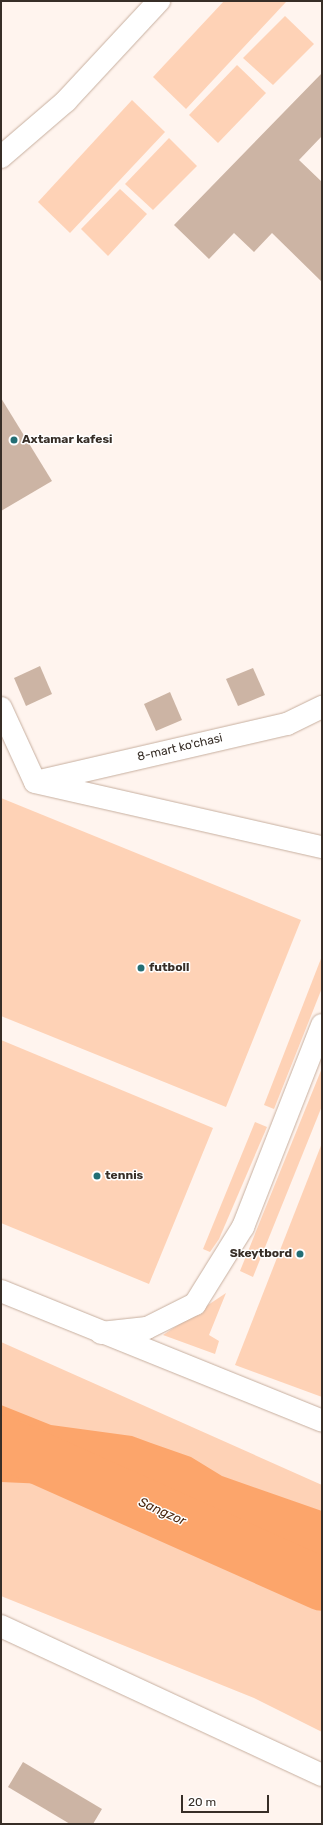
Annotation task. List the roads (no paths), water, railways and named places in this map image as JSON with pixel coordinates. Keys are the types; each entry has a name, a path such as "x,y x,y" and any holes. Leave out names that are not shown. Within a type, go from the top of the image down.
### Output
{"street":[{"path":"1,157 66,101 159,1"},
{"name":"8-mart ko'chasi","path":"35,782 287,724 322,706"},
{"path":"1,708 35,782 322,848"},
{"path":"101,1333 147,1328 195,1304 243,1227 322,1025"},
{"path":"1,1291 101,1333 322,1421"},
{"path":"1,1626 322,1775"}],"waterway":[{"name":"Sangzor","path":"1,1441 322,1584"}],"place":[{"name":"Axtamar kafesi","path":"14,440"},
{"name":"futboll","path":"141,968"},
{"name":"tennis","path":"97,1176"},
{"name":"Skeytbord","path":"300,1254"}]}
